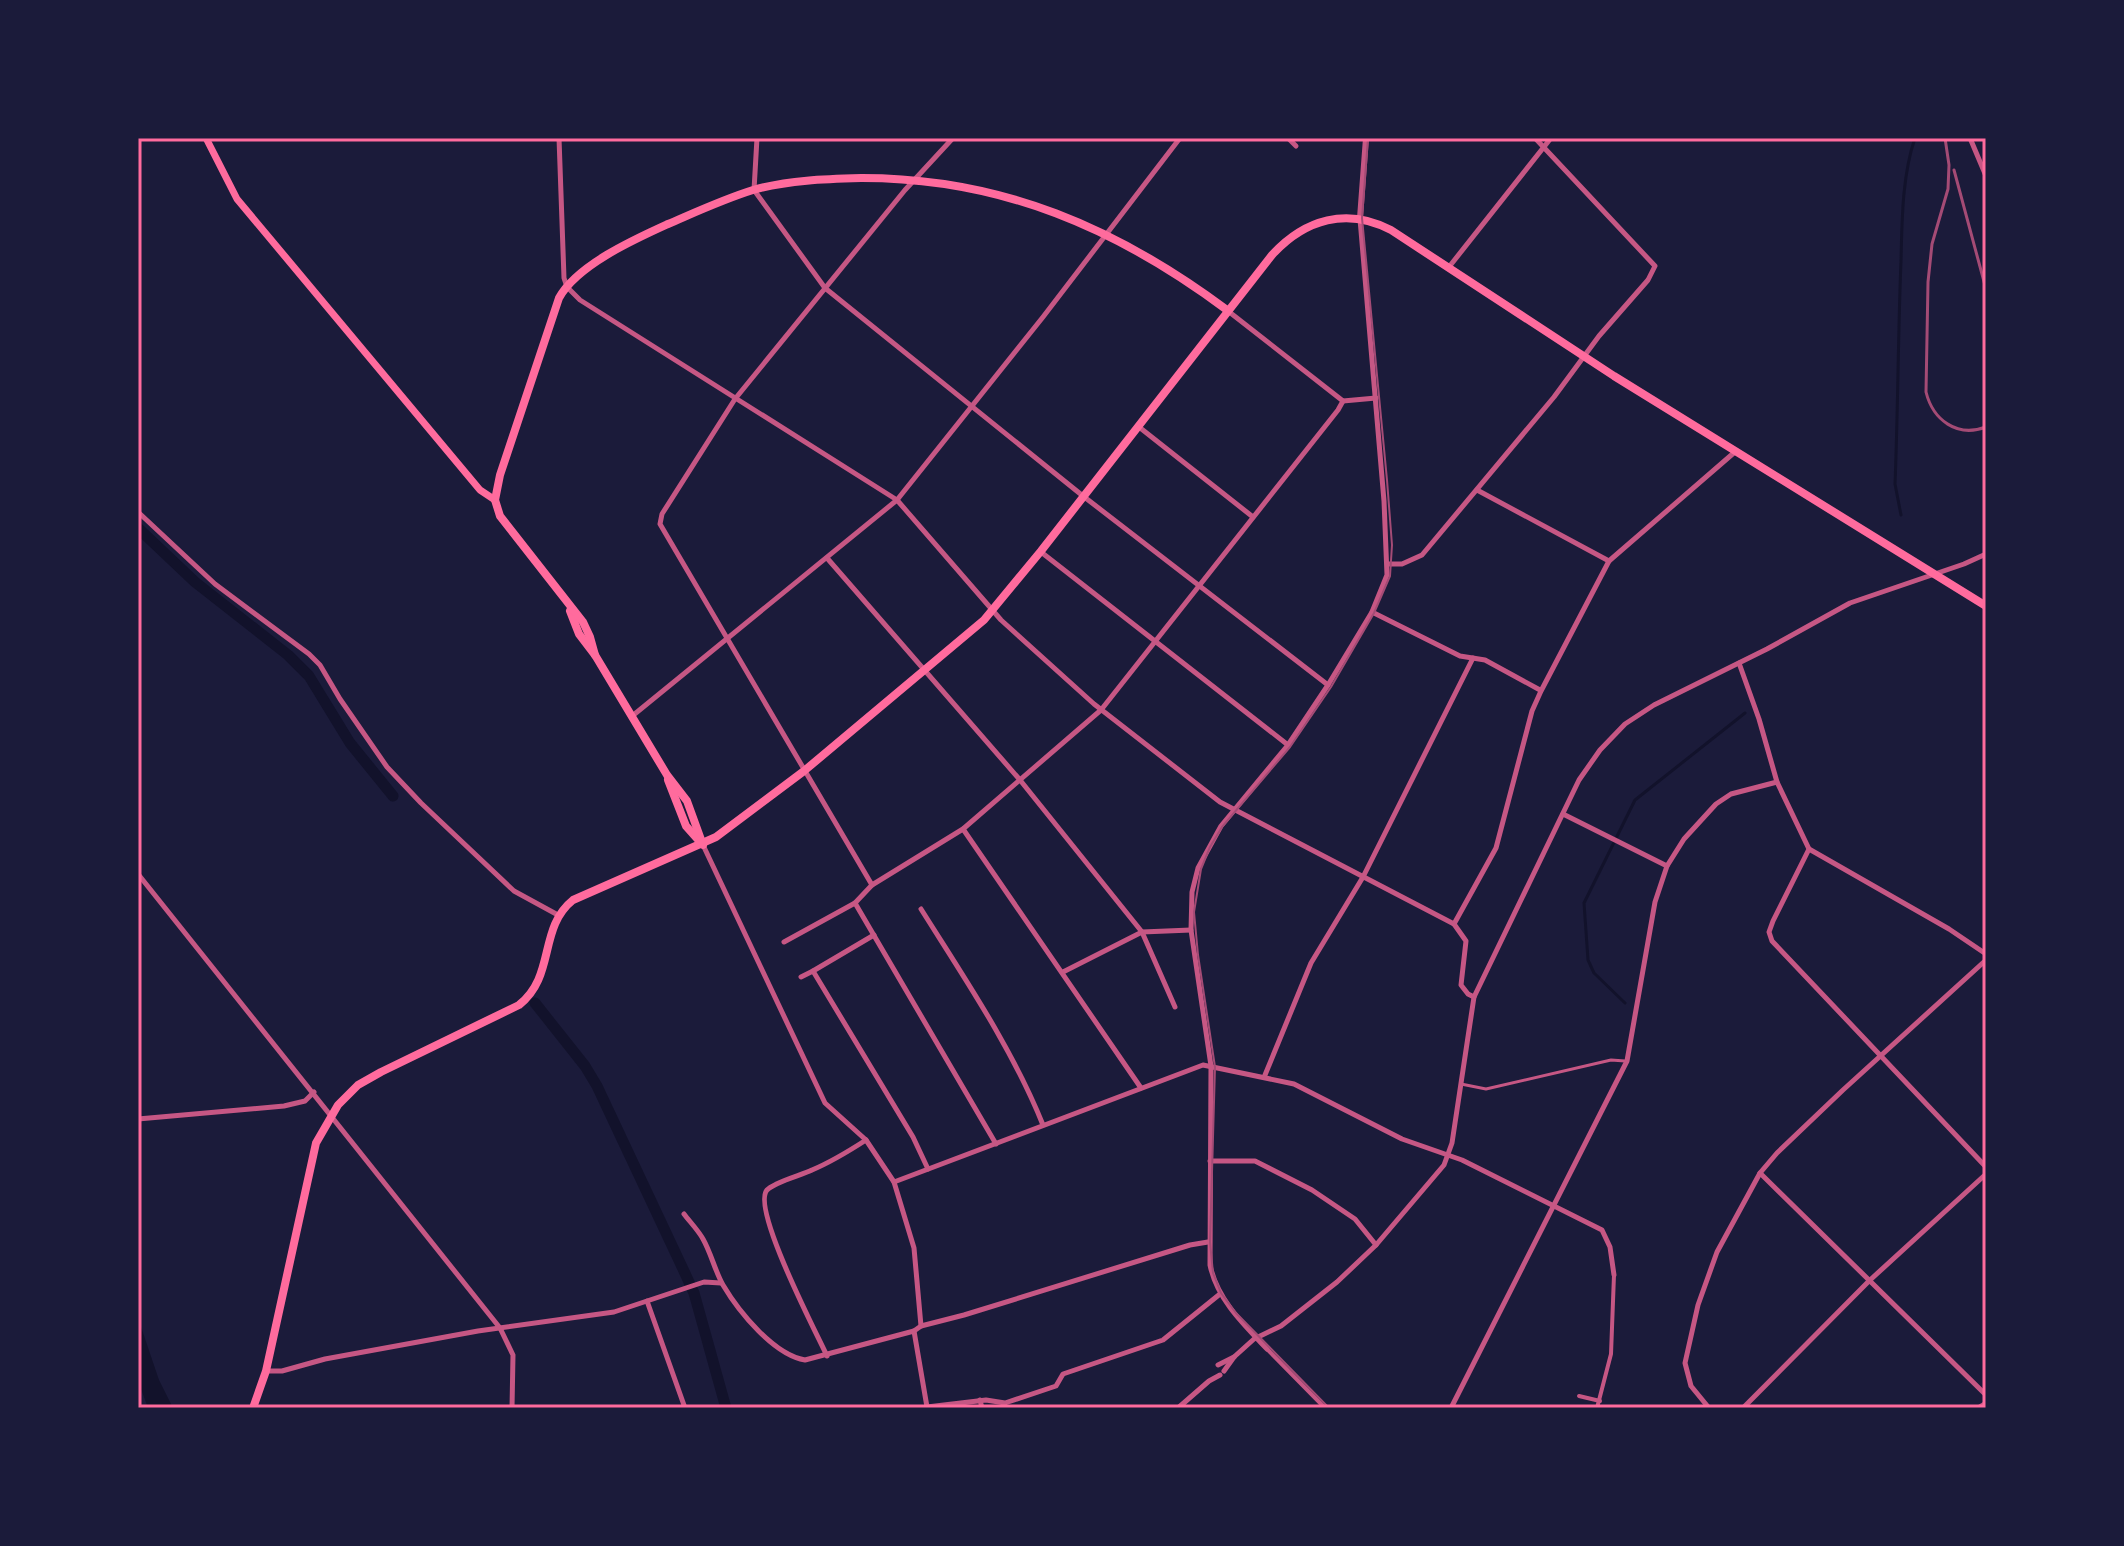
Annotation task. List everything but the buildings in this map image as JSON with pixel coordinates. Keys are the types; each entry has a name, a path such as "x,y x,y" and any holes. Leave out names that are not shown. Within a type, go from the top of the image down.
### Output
{"main road":[{"path":"206,138 237,199 480,490 495,500"},
{"path":"703,845 686,826 667,775 595,655 587,630 500,516 495,500 503,465 547,331 559,298 567,287 609,255 649,233 754,190 826,179 914,180 972,187 1018,200 1106,235 1161,264 1227,310"},
{"path":"253,1408 266,1371 316,1143 331,1114 350,1092 381,1072 506,1012 531,995 539,980 558,915 573,900 703,845 728,829 804,771 993,610 1227,310 1272,255 1298,231 1320,222 1360,218 1391,230 1584,357 1986,606"}],"street":[{"path":"559,138 563,269 567,287 580,300 897,500 993,610 1101,710 1201,788 1234,809 1454,924 1466,941 1461,985 1474,997"},
{"path":"757,138 754,190 825,288 883,338 973,406 1083,496 1328,685"},
{"path":"872,885 660,524 662,514 735,399 914,180 953,138"},
{"path":"631,717 897,500 1180,138"},
{"path":"1288,138 1296,146"},
{"path":"1325,1408 1256,1338 1220,1294 1212,1274 1208,1242 1211,1066 1191,930 1192,892 1207,848 1234,809 1288,745 1372,612 1384,585 1388,564 1360,218 1366,138"},
{"path":"1388,564 1402,564 1422,555 1561,388 1648,280 1655,266 1535,138"},
{"path":"1449,267 1551,138"},
{"path":"1970,138 1986,176"},
{"path":"1227,310 1343,401 1376,398"},
{"path":"784,942 855,903 872,885 963,829 1101,710 1343,401"},
{"path":"1138,427 1253,517"},
{"path":"1454,924 1496,848 1532,711 1609,561 1736,451"},
{"path":"1477,490 1609,561"},
{"path":"138,512 215,584 309,654 320,665 387,767 421,803 514,891 558,915"},
{"path":"1041,551 1288,745"},
{"path":"1209,1381 1216,1367 1234,1357 1256,1338 1269,1334 1337,1282 1376,1245 1444,1165 1461,1084 1474,997 1579,780 1600,750 1625,724 1654,705 1850,603 1986,554"},
{"path":"827,558 1020,780 1142,932 1175,1007"},
{"path":"1372,612 1460,656 1485,660 1541,691"},
{"path":"1265,1076 1311,963 1363,877 1473,658"},
{"path":"1739,663 1777,782 1809,849 1949,929 1986,954"},
{"path":"1451,1408 1627,1061 1655,902 1667,866 1684,839 1716,804 1731,794 1777,782"},
{"path":"1563,814 1667,866"},
{"path":"963,829 1141,1088"},
{"path":"703,845 825,1103 866,1140 894,1182 914,1248 921,1326"},
{"path":"1809,849 1773,921 1769,932 1772,941 1986,1167"},
{"path":"138,874 500,1328 513,1355 512,1408"},
{"path":"855,903 996,1144"},
{"path":"921,909 1026,1082 1043,1125"},
{"path":"1063,972 1142,932 1191,930"},
{"path":"801,977 874,935"},
{"path":"1709,1408 1691,1386 1685,1363 1698,1305 1717,1252 1760,1173 1777,1153 1986,960"},
{"path":"813,971 913,1137 928,1169"},
{"path":"894,1182 1194,1066 1211,1066 1294,1084 1390,1133 1448,1156 1602,1230 1610,1247 1614,1275 1611,1354 1597,1408"},
{"path":"138,1119 284,1106 305,1101 314,1092"},
{"path":"827,1356 787,1271 764,1210 763,1198 766,1190 813,1170 866,1140"},
{"path":"1210,1161 1255,1161 1312,1190 1355,1219 1376,1245"},
{"path":"1760,1173 1986,1395"},
{"path":"1743,1408 1869,1281 1986,1174"},
{"path":"684,1214 702,1238 722,1284 760,1331 777,1348 794,1358 805,1360 914,1331 921,1326 1208,1242"},
{"path":"266,1371 282,1371 352,1354 500,1328 614,1312 695,1284 709,1281 722,1284"},
{"path":"914,1331 927,1407 980,1400 1005,1403 1056,1386 1063,1374 1156,1344 1220,1294"},
{"path":"647,1301 685,1408"},
{"path":"1178,1408 1222,1373 1234,1357"},
{"path":"1579,1396 1600,1401"},
{"path":"980,1400 982,1408"},
{"path":"1978,1408 1986,1403"}],"lane":[{"path":"1461,1084 1486,1089 1611,1060 1627,1061"}],"shaded area":[{"path":"138,1318 159,1380 173,1408 148,1408 138,1381"}],"waterway":[{"path":"1901,515 1895,484 1902,230 1905,183 1915,138"},
{"path":"138,528 195,582 288,655 309,676 350,743 393,796"},
{"path":"1625,1003 1594,973 1588,960 1584,903 1635,800 1745,713"},
{"path":"535,1003 597,1086 694,1293 726,1408"}],"tram line":[{"path":"1329,1408 1236,1313 1221,1293 1213,1273 1210,1242 1215,1067 1194,912 1201,869 1210,847 1222,827 1290,747 1331,687 1374,613 1390,576 1392,545 1387,480 1362,218 1368,138"}],"railway":[{"path":"1945,138 1949,165 1948,189 1932,244 1928,282 1926,392 1934,411 1948,424 1965,430 1986,427"},
{"path":"1954,170 1986,289"}]}
